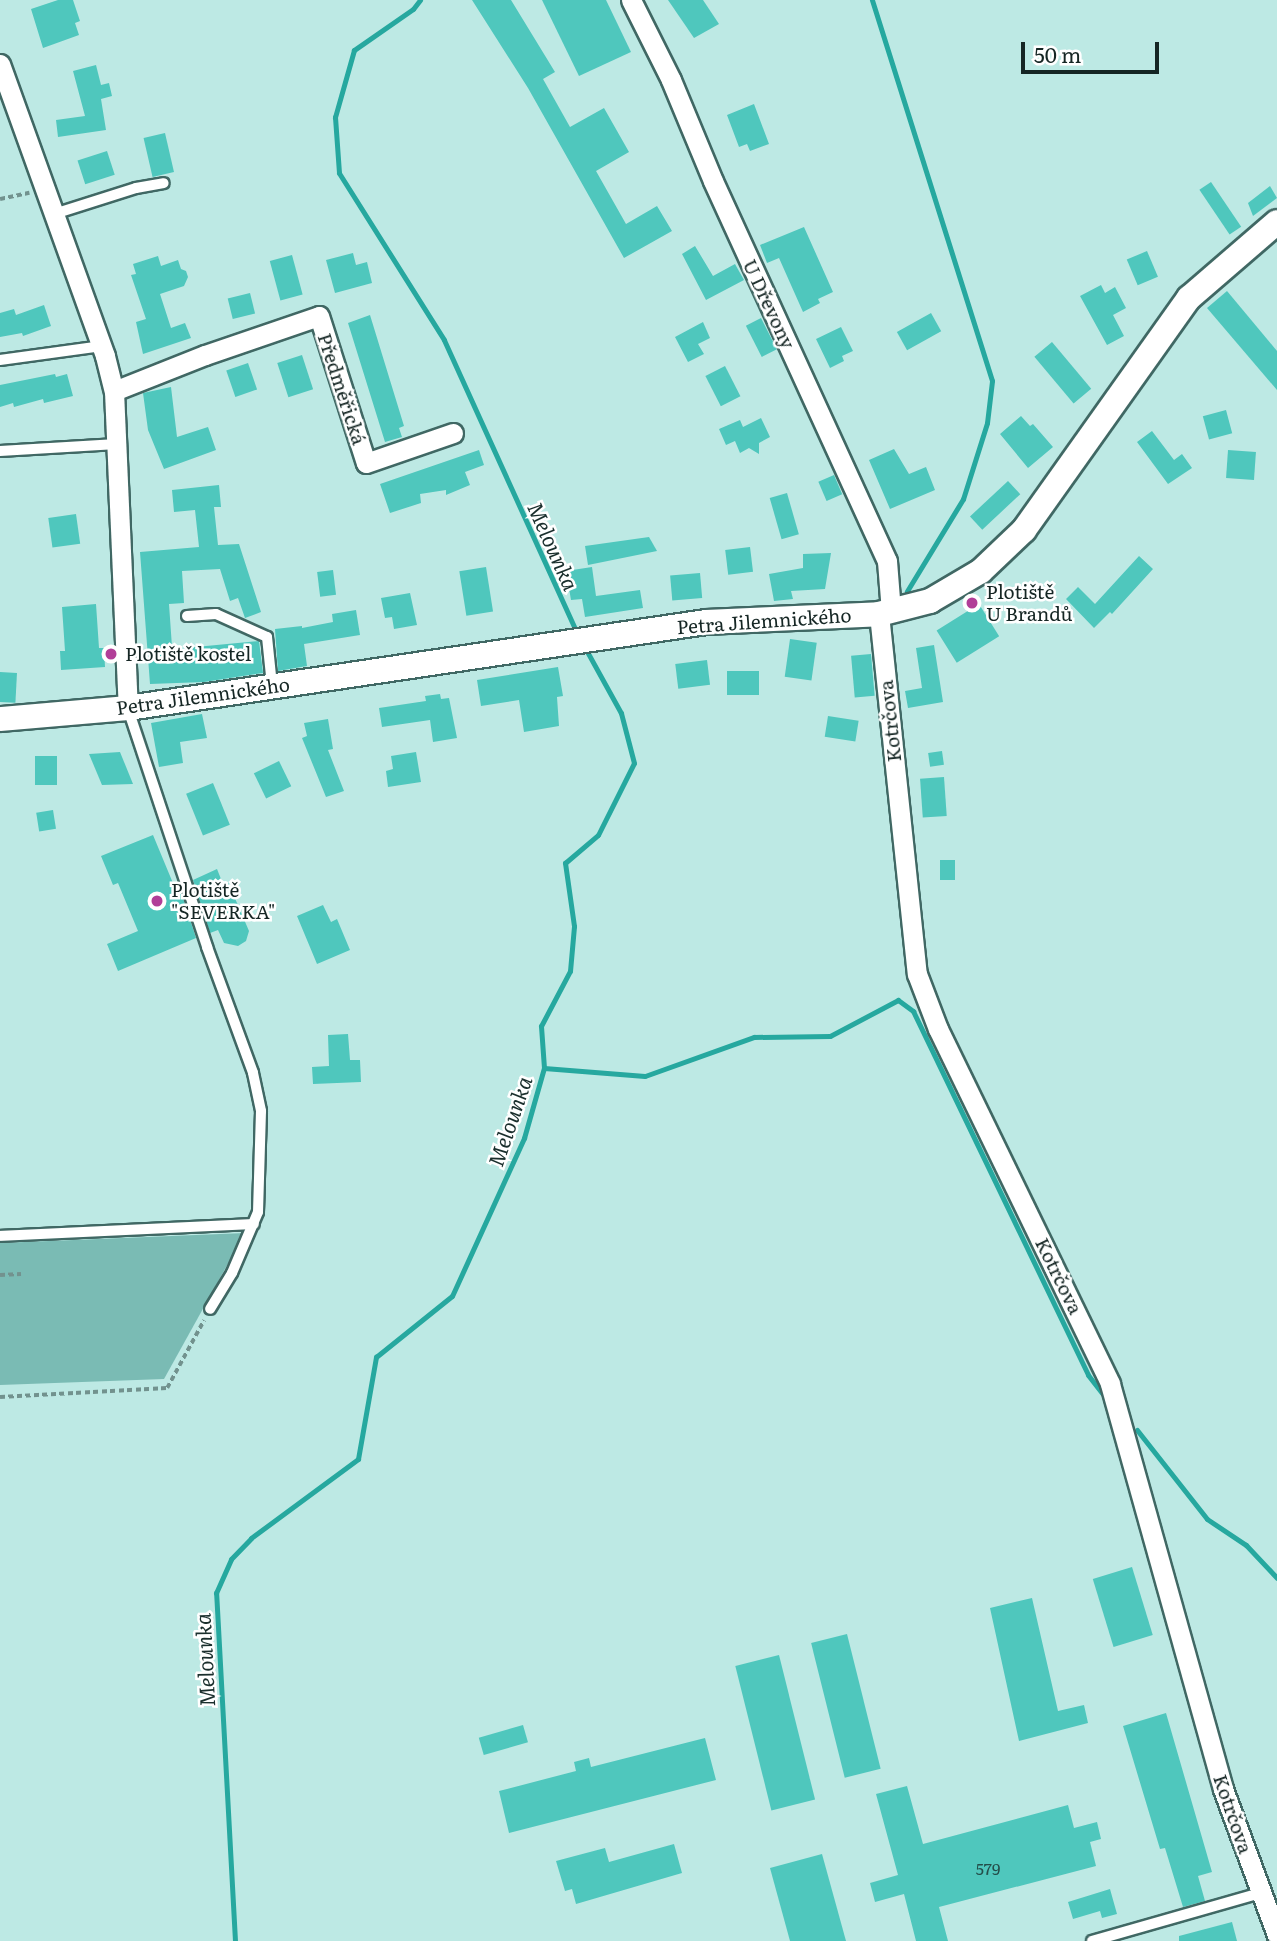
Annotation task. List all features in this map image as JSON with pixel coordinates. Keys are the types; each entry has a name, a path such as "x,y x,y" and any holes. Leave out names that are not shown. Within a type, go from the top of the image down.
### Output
{"street":[{"name":"U Dřevony","path":"631,0 671,80 713,181 887,561 885,613"},
{"path":"1,73 102,346 114,391 128,708"},
{"name":"Petra Jilemnického","path":"0,719 128,708 706,621 885,613 930,601 981,571 1024,530 1189,298 1277,222"},
{"name":"Předměřická","path":"114,391 205,355 318,316 366,463 453,433"},
{"name":"Kotrčova","path":"885,613 918,974 938,1029 1110,1384 1223,1789 1277,1935"}],"lane":[{"path":"54,214 136,188 164,183"},
{"path":"0,360 102,346"},
{"path":"0,452 117,444"},
{"path":"187,616 216,614 267,637 272,686"},
{"path":"128,708 150,781 253,1073 262,1133 258,1212 232,1273 210,1308"},
{"path":"0,1236 254,1224"},
{"path":"1092,1941 1261,1893"}],"path":[{"path":"0,199 45,189"},
{"path":"0,1275 21,1274"},
{"path":"0,1397 167,1388 210,1308"}],"shaded area":[{"path":"245,1233 164,1379 0,1385 0,1243"}],"building":[{"path":"58,0 73,0 80,21 75,23 79,35 43,48 31,9"},
{"path":"472,0 511,0 555,72 543,79 570,127 604,108 629,152 596,171 626,224 657,206 672,231 624,258 528,88"},
{"path":"542,0 606,0 631,52 579,76"},
{"path":"668,0 703,0 719,24 694,38"},
{"path":"96,65 101,85 109,83 112,96 101,99 106,130 58,137 56,120 85,116 73,71"},
{"path":"754,104 769,144 750,151 747,144 739,147 727,115"},
{"path":"165,133 174,172 153,177 144,138"},
{"path":"107,151 115,175 85,184 78,161"},
{"path":"1211,182 1241,227 1230,235 1199,190"},
{"path":"1270,186 1277,198 1253,216 1248,203"},
{"path":"804,227 833,292 818,299 820,303 803,312 779,258 767,263 760,245"},
{"path":"695,246 713,276 735,264 744,280 706,300 682,254"},
{"path":"1147,251 1158,277 1138,285 1127,260"},
{"path":"353,253 356,265 367,262 372,283 335,293 326,260"},
{"path":"292,255 303,295 280,301 270,261"},
{"path":"158,256 161,266 178,260 181,269 186,271 188,277 184,286 160,294 171,328 185,323 191,338 143,354 136,322 146,319 131,275 136,274 133,264"},
{"path":"1101,285 1105,293 1115,287 1126,308 1113,315 1124,336 1107,345 1080,296"},
{"path":"1227,291 1277,351 1277,390 1207,308"},
{"path":"250,293 255,313 233,319 228,299"},
{"path":"44,305 51,326 23,336 22,333 0,337 0,313 14,309 16,315"},
{"path":"931,313 941,331 907,350 897,332"},
{"path":"370,315 404,426 399,428 402,437 385,442 348,323"},
{"path":"761,318 777,349 762,357 746,326"},
{"path":"703,322 710,338 698,344 704,354 688,362 675,337"},
{"path":"841,327 853,351 842,356 844,361 830,368 816,339"},
{"path":"1052,342 1091,389 1074,404 1034,357"},
{"path":"302,355 313,389 288,397 277,363"},
{"path":"248,363 257,389 235,397 226,370"},
{"path":"725,366 740,396 721,406 705,376"},
{"path":"55,374 56,377 67,374 73,396 44,403 43,399 14,407 13,403 0,407 0,385"},
{"path":"171,387 177,437 208,427 216,450 164,469 148,430 143,393"},
{"path":"1226,410 1232,433 1209,439 1203,416"},
{"path":"1021,416 1030,426 1033,424 1053,447 1028,468 1000,434"},
{"path":"761,418 770,437 759,443 759,454 749,448 740,453 735,441 726,445 719,429 740,420 743,427"},
{"path":"1152,431 1174,460 1182,454 1192,468 1168,484 1137,442"},
{"path":"894,449 909,474 926,467 935,490 890,509 869,460"},
{"path":"479,450 484,465 465,472 470,485 446,495 446,490 420,494 421,503 390,513 380,484"},
{"path":"1228,450 1256,452 1254,480 1226,478"},
{"path":"834,475 842,494 827,501 818,482"},
{"path":"1008,481 1020,494 982,530 970,516"},
{"path":"219,485 221,507 214,507 218,545 239,544 261,612 245,618 238,598 230,601 220,569 182,571 184,603 169,604 172,647 164,650 259,641 263,673 204,682 150,684 140,552 199,547 195,510 174,512 172,490"},
{"path":"787,493 799,534 782,539 770,498"},
{"path":"76,514 80,544 52,548 48,518"},
{"path":"649,537 657,551 588,565 585,546"},
{"path":"750,547 753,572 728,575 725,550"},
{"path":"831,553 825,589 791,591 793,599 774,601 769,574 803,568 803,554"},
{"path":"1139,556 1153,569 1112,614 1110,612 1094,628 1066,599 1078,587 1095,604"},
{"path":"486,567 493,611 466,616 459,571"},
{"path":"592,567 596,596 640,590 643,608 585,617 582,599 571,600 566,571"},
{"path":"333,570 336,595 320,597 317,572"},
{"path":"700,573 702,598 672,601 670,576"},
{"path":"410,593 417,625 394,629 392,617 385,618 381,598"},
{"path":"96,604 99,648 104,648 105,667 61,670 60,651 65,651 62,607"},
{"path":"979,604 999,636 957,663 937,630"},
{"path":"356,610 360,635 304,644 307,666 278,671 275,629 302,628 333,622 332,614"},
{"path":"790,639 817,643 811,680 785,677"},
{"path":"934,645 943,702 908,708 905,691 922,688 916,648"},
{"path":"871,654 875,696 855,698 851,656"},
{"path":"707,660 710,685 678,689 675,664"},
{"path":"558,667 563,696 557,697 559,726 524,732 519,700 481,706 477,680"},
{"path":"727,671 759,671 759,695 727,695"},
{"path":"0,672 17,673 15,703 0,702"},
{"path":"440,694 441,699 449,698 457,738 433,742 430,720 382,727 379,708 426,701 425,696"},
{"path":"202,714 207,738 180,742 183,763 159,767 151,723"},
{"path":"828,716 859,721 855,742 825,737"},
{"path":"328,719 333,749 328,750 344,791 326,797 302,738 307,736 304,723"},
{"path":"942,751 944,765 930,767 928,753"},
{"path":"120,752 133,784 102,785 89,754"},
{"path":"416,752 421,782 388,787 386,771 393,769 391,756"},
{"path":"35,756 57,756 57,785 35,785"},
{"path":"279,761 291,786 266,798 254,773"},
{"path":"944,777 947,816 923,818 920,779"},
{"path":"213,783 230,825 203,836 186,794"},
{"path":"53,810 56,829 39,831 36,813"},
{"name":"Plotiště \"SEVERKA\"","path":"153,835 175,888 179,886 196,938 118,971 107,944 138,931 118,883 113,885 101,856"},
{"path":"940,860 955,860 955,880 940,880"},
{"path":"217,869 223,884 228,882 249,931 246,941 238,946 224,943 218,930 210,933 193,880"},
{"path":"323,905 331,922 337,919 350,950 317,964 297,916"},
{"path":"348,1034 350,1060 360,1060 361,1082 313,1084 312,1067 329,1066 328,1035"},
{"path":"1132,1567 1153,1635 1114,1647 1093,1579"},
{"path":"1032,1598 1058,1711 1084,1705 1088,1723 1019,1741 990,1608"},
{"path":"847,1634 881,1769 845,1778 811,1643"},
{"path":"779,1655 815,1800 771,1810 735,1666"},
{"path":"1166,1713 1212,1872 1198,1876 1205,1901 1183,1907 1165,1848 1160,1849 1123,1726"},
{"path":"523,1725 528,1742 484,1755 479,1738"},
{"path":"705,1738 716,1780 509,1833 499,1791 576,1771 574,1762 589,1758 591,1767"},
{"path":"907,1786 923,1844 1068,1805 1074,1828 1097,1822 1101,1839 1090,1842 1096,1866 939,1907 948,1941 916,1941 904,1894 875,1902 870,1883 898,1875 876,1794"},
{"path":"674,1844 682,1873 576,1904 572,1889 565,1891 556,1861 605,1848 609,1862"},
{"path":"822,1854 846,1941 790,1941 770,1868"},
{"path":"1110,1889 1117,1914 1102,1918 1100,1911 1073,1919 1068,1902"},
{"path":"1232,1922 1237,1941 1179,1941 1179,1936"}],"waterway":[{"name":"Melounka","path":"420,0 413,9 354,50 335,117 339,173 444,340 578,635"},
{"path":"872,0 992,381 987,423 963,499 907,591"},
{"name":"Melounka","path":"235,1941 216,1593 231,1559 251,1538 358,1459 376,1357 452,1296 524,1138 544,1068 541,1026 570,971 574,926 565,863 598,835 634,763 621,713 584,646"},
{"path":"544,1068 645,1076 754,1037 830,1036 898,1000 913,1011 1088,1375 1102,1393"},
{"path":"1137,1430 1207,1519 1246,1545 1277,1578"}],"place":[{"name":"Plotiště U Brandů","path":"972,603"},
{"name":"Plotiště kostel","path":"111,654"},
{"name":"Plotiště \"SEVERKA\"","path":"157,901"}]}
